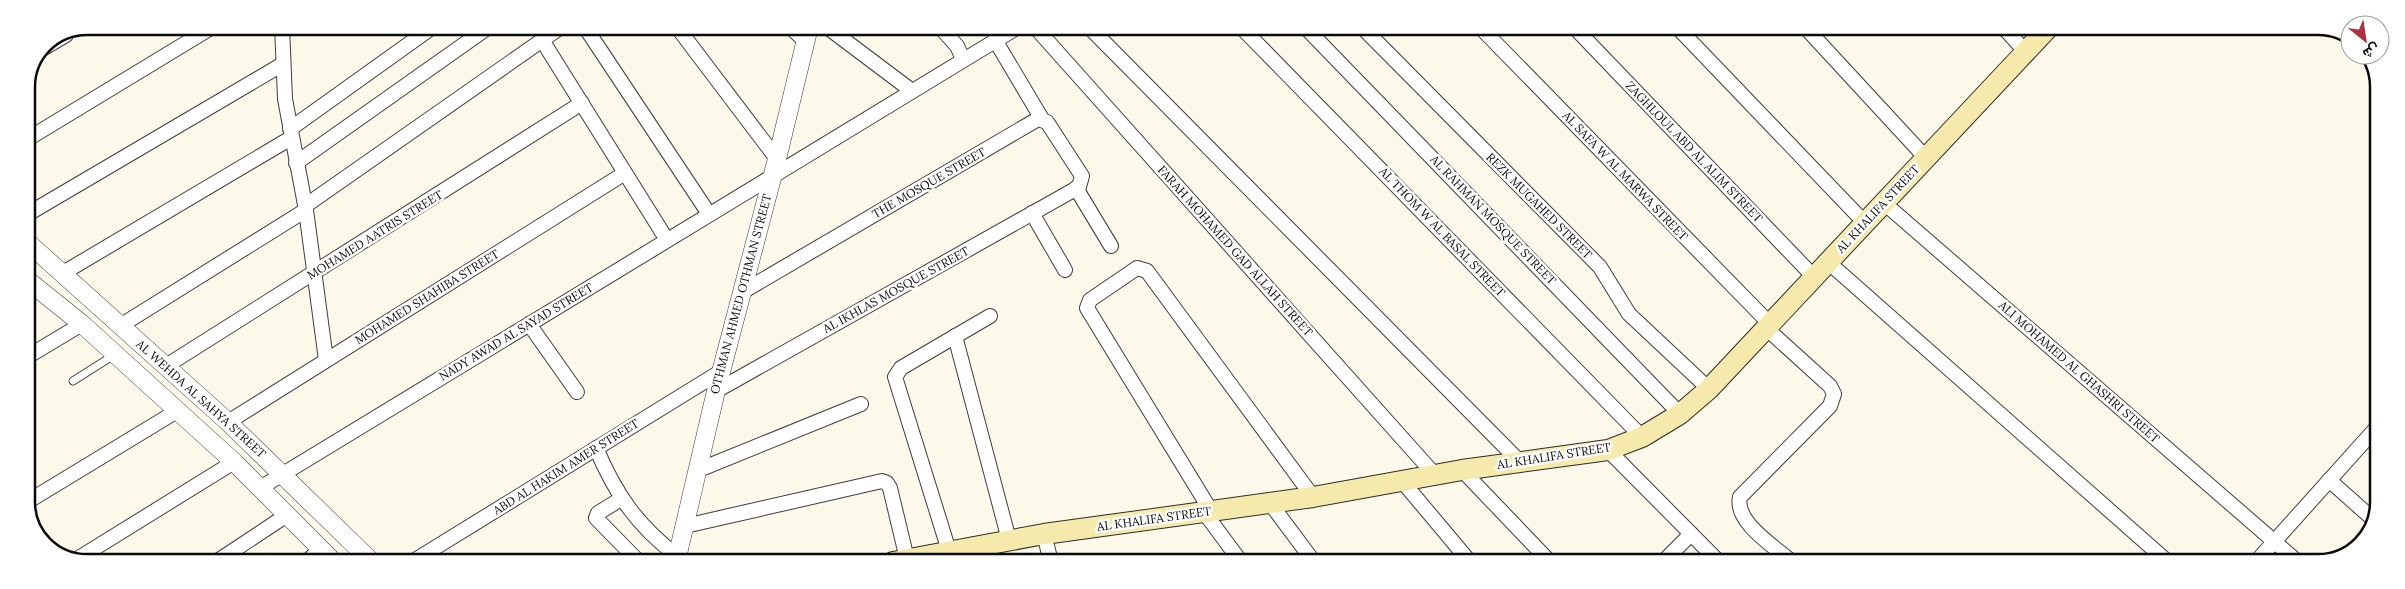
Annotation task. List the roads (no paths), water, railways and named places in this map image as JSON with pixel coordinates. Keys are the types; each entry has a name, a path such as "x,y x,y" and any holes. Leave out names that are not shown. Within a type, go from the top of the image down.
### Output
{"main road":[{"name":"AL KHALIFA STREET","path":"934,554 1044,534 1313,497 1462,470 1608,450 1642,437 1680,414 1709,389 2042,35"}],"street":[{"path":"35,135 199,35"},
{"path":"285,35 283,64 285,100 305,208 326,360"},
{"path":"63,273 290,134 422,35"},
{"path":"296,163 477,35"},
{"path":"120,326 305,208 549,35"},
{"path":"591,35 709,214"},
{"path":"683,35 775,167"},
{"name":"OTHMAN AHMED OTHMAN STREET","path":"678,554 720,372 775,167 807,35"},
{"path":"838,35 912,91"},
{"path":"947,35 957,46 964,60"},
{"name":"NADY AWAD AL SAYAD STREET","path":"260,488 709,214 775,167 912,91 1004,35"},
{"name":"FARAH MOHAMED GAD ALLAH STREET","path":"1042,35 1435,475"},
{"path":"1097,35 1520,462"},
{"name":"AL THOM W AL BASAL STREET","path":"1249,35 1642,437"},
{"name":"AL RAHMAN MOSQUE STREET","path":"1313,35 1680,414"},
{"name":"REZK MUGAHED STREET","path":"1370,35 1600,267 1629,314 1709,389"},
{"name":"AL SAFA W AL MARWA STREET","path":"1488,35 1768,326 1830,386 1834,394 1830,406 1740,497 1738,504 1744,520 1783,554"},
{"name":"ZAGHLOUL ABD AL ALIM STREET","path":"1582,35 1814,277"},
{"path":"1685,35 1864,223"},
{"path":"1812,35 1926,158"},
{"path":"2010,35 2026,52"},
{"path":"542,40 667,240"},
{"path":"995,40 1042,119 1047,122 1082,176 1081,185 1076,188 1111,246"},
{"path":"35,211 283,64"},
{"name":"MOHAMED AATRIS STREET","path":"166,366 582,103"},
{"name":"THE MOSQUE STREET","path":"742,292 1042,119"},
{"name":"MOHAMED SHAHIBA STREET","path":"228,422 625,173"},
{"name":"AL IKHLAS MOSQUE STREET","path":"716,391 1076,188"},
{"name":"ALI MOHAMED AL GHASHRI STREET","path":"1884,203 2289,554"},
{"path":"1032,213 1066,270"},
{"name":"AL WEHDA AL SAHYA STREET","path":"35,249 228,422 364,554"},
{"path":"1828,262 2158,554"},
{"path":"1236,554 1208,511 1088,308 1090,300 1134,269 1141,268 1147,271 1313,497"},
{"name":"AL WEHDA AL SAHYA STREET","path":"35,286 82,324 234,462 327,554"},
{"path":"62,309 80,289"},
{"path":"949,551 896,381 896,374 901,368 990,316"},
{"path":"35,352 82,324"},
{"path":"529,324 577,392"},
{"path":"955,336 1009,540"},
{"name":"ABD AL HAKIM AMER STREET","path":"425,554 720,372"},
{"path":"696,471 861,404"},
{"path":"35,497 177,410"},
{"path":"2263,554 2370,435"},
{"path":"596,448 607,474 621,498 653,537 672,554"},
{"path":"1608,450 1711,554"},
{"path":"86,554 234,462"},
{"path":"1462,470 1542,554"},
{"path":"2329,480 2368,515"},
{"path":"685,526 882,481 887,483 890,488 899,554"},
{"path":"1402,481 1463,554"},
{"path":"621,498 597,514 596,518 631,554"},
{"path":"1270,503 1308,554"},
{"path":"228,554 287,515"},
{"path":"1044,534 1049,554"},
{"path":"1671,554 1691,534"},
{"path":"315,554 321,548"}],"lane":[{"path":"73,381 114,354"}]}
